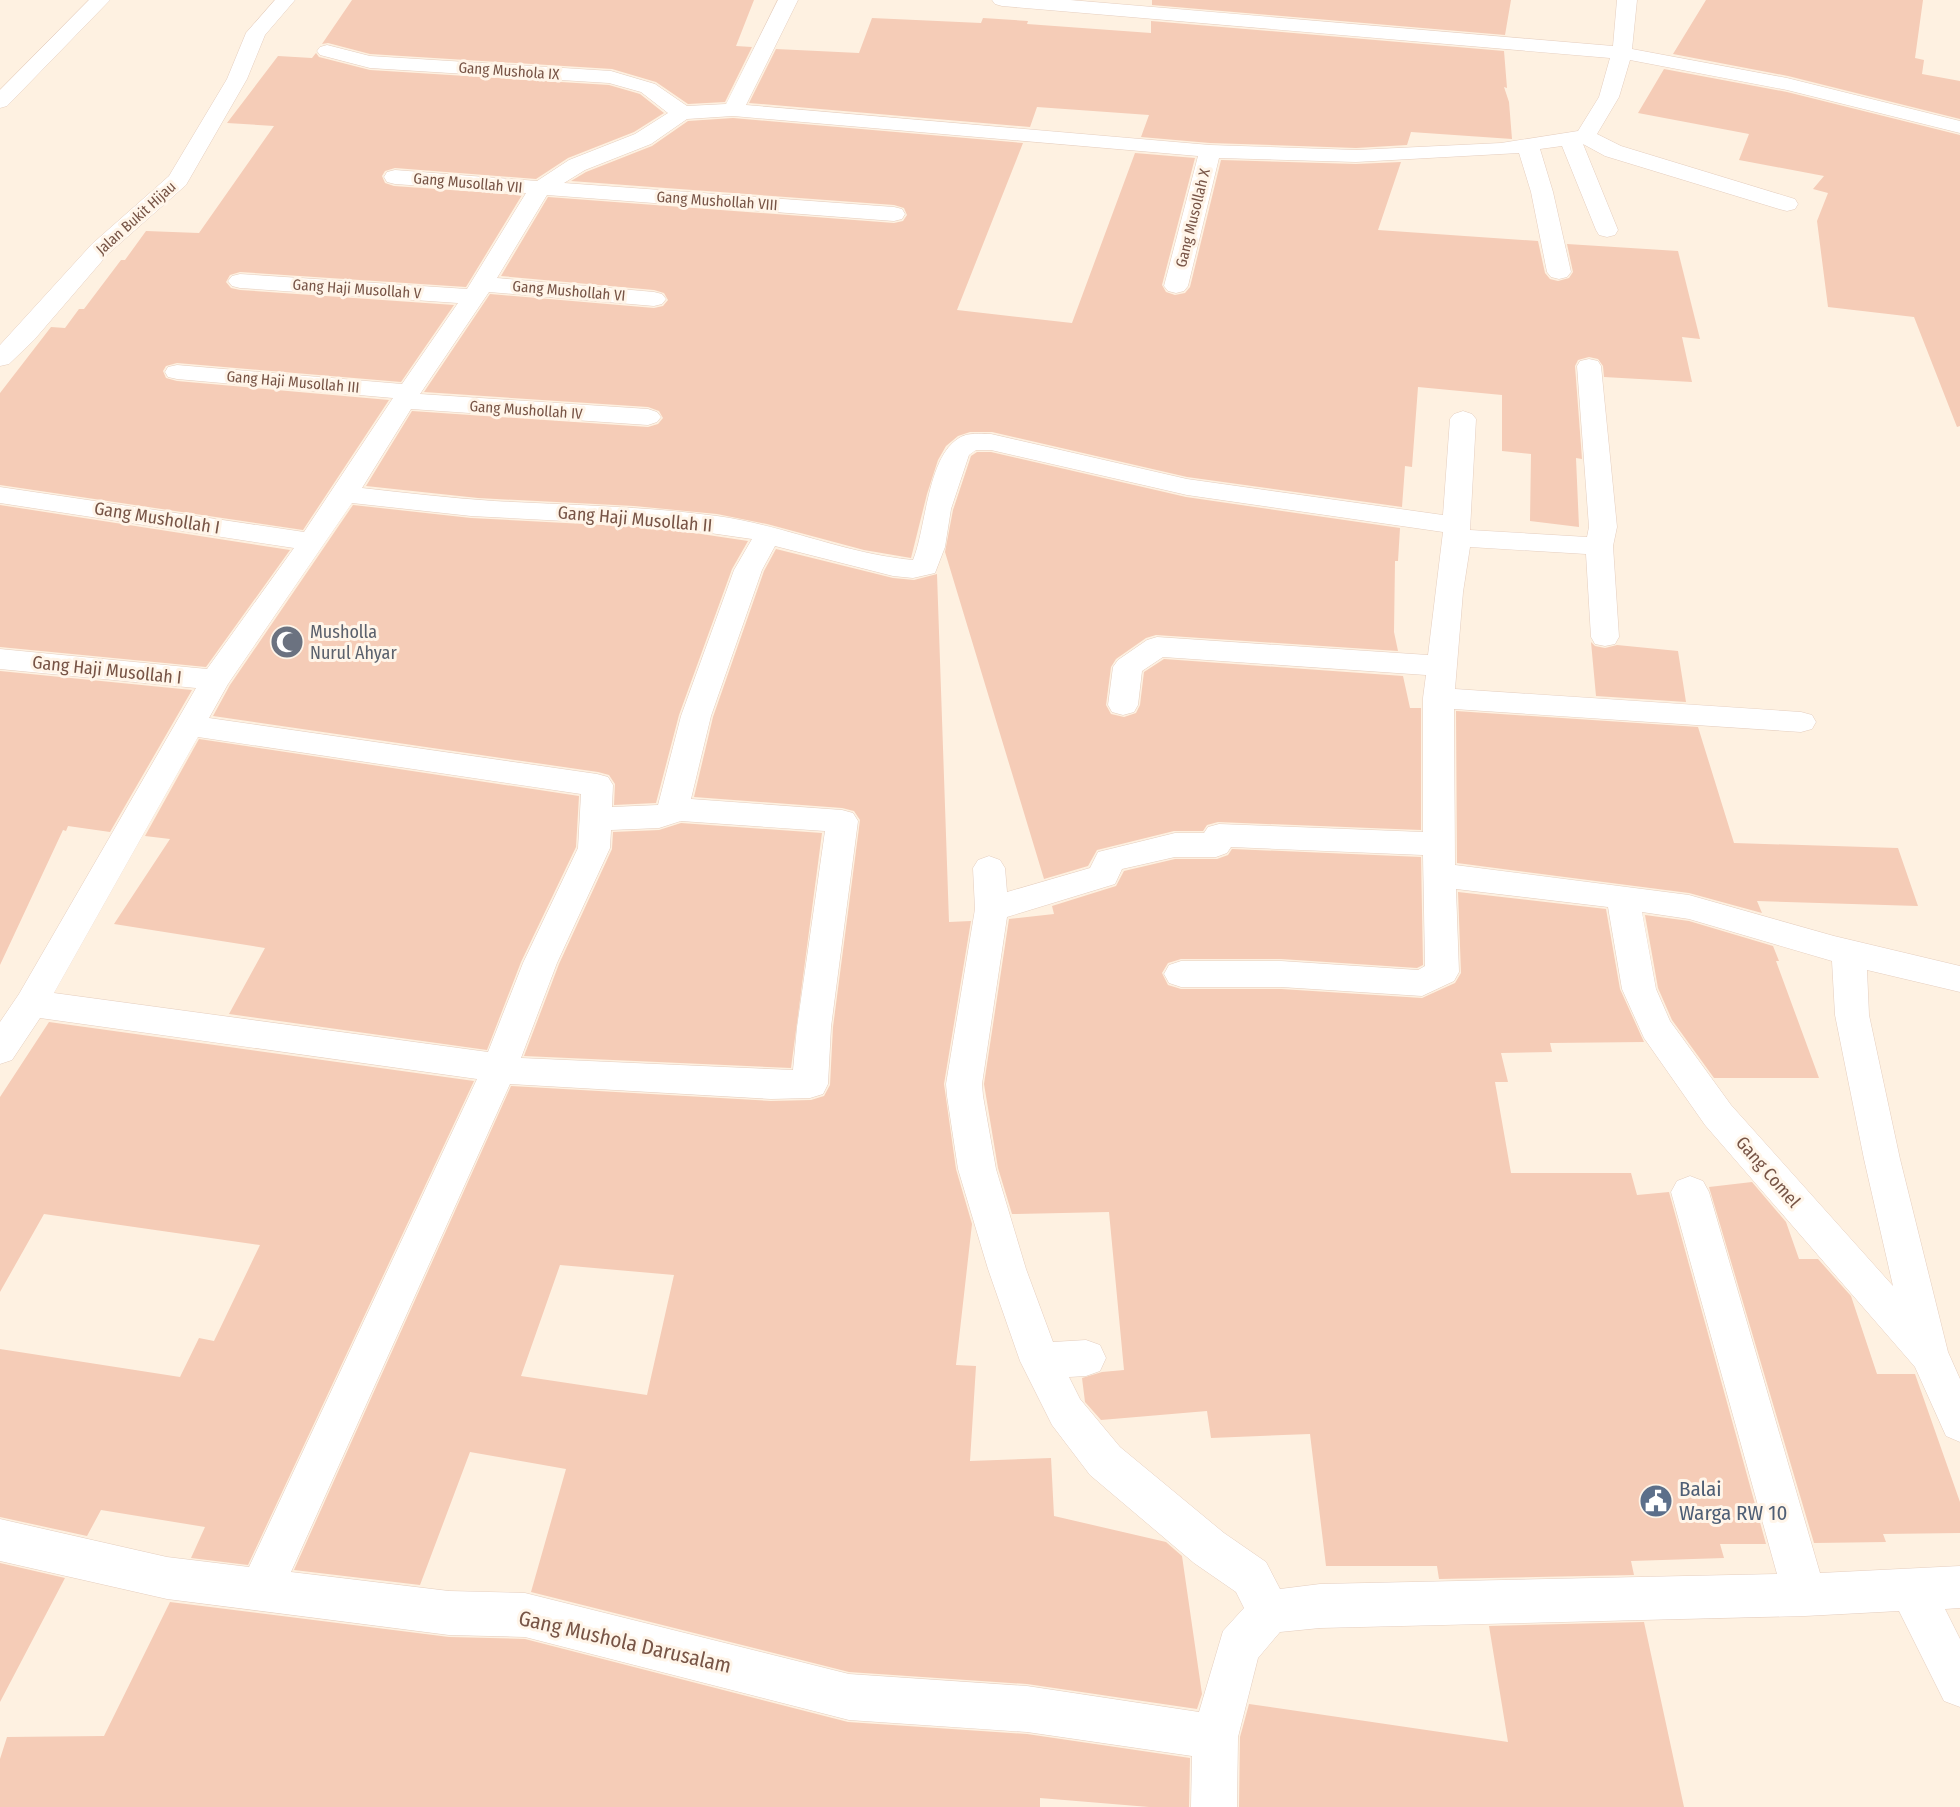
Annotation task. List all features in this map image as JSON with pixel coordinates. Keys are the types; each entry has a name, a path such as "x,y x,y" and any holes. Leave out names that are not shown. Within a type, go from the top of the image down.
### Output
{"street":[{"path":"0,102 100,0"},
{"name":"Jalan Bukit Hijau","path":"0,359 25,335 100,249 178,180 237,79 256,33 285,0"},
{"path":"733,110 788,0"},
{"path":"1002,0 1622,53 1787,84 1960,127"},
{"path":"1578,137 1609,97 1622,53 1627,0"},
{"name":"Gang Mushola IX","path":"327,51 369,62 610,77 648,88 682,114"},
{"path":"0,1050 31,1003 215,680 314,542 406,396 478,290 540,189 577,165 643,139 682,114 733,110 1210,151 1356,156 1528,146 1578,137 1613,151 1787,204"},
{"path":"1578,137 1607,230"},
{"path":"1528,146 1542,192 1558,272"},
{"name":"Gang Musollah X","path":"1176,286 1210,151"},
{"name":"Gang Musollah VII","path":"395,177 540,189"},
{"name":"Gang Mushollah VIII","path":"540,189 894,214"},
{"name":"Gang Haji Musollah V","path":"240,281 478,290"},
{"name":"Gang Mushollah VI","path":"478,290 654,299"},
{"path":"1589,366 1603,527 1599,546 1605,637"},
{"name":"Gang Haji Musollah III","path":"177,372 406,396"},
{"path":"202,396 281,391 406,396"},
{"name":"Gang Mushollah IV","path":"406,396 648,417"},
{"path":"1181,974 1281,974 1422,982 1442,972 1438,698 1448,589 1457,531 1462,418"},
{"name":"Gang Haji Musollah II","path":"345,494 509,510 657,519 749,530 850,557 908,570 920,570 925,567 931,548 938,509 957,452 970,442 1012,446 1187,487 1457,531"},
{"name":"Gang Mushollah I","path":"0,495 314,542"},
{"path":"1457,531 1599,546"},
{"path":"596,819 659,817 670,814 696,716 748,570 767,536"},
{"path":"1123,705 1128,667 1157,647 1441,666"},
{"name":"Gang Haji Musollah I","path":"0,659 215,680"},
{"path":"1438,698 1801,722"},
{"path":"189,725 597,785 594,848 540,963 500,1067 260,1591"},
{"path":"31,1003 500,1067 522,1072 771,1085 810,1084 814,1027 842,821 673,809"},
{"path":"992,909 1103,876 1109,860 1175,845 1216,845 1219,835 1440,859 1623,897 1689,908 1849,953 1960,979"},
{"path":"989,868 992,909 964,1084 965,1096 977,1169 1040,1361 1066,1412 1105,1461 1209,1548 1251,1577 1269,1612"},
{"name":"Gang Comel","path":"1623,897 1639,989 1656,1028 1718,1115 1929,1355 1960,1423"},
{"path":"1849,953 1852,1015 1882,1159 1929,1355"},
{"path":"1690,1192 1805,1594"},
{"path":"1040,1361 1086,1358"},
{"name":"Gang Mushola Darusalam","path":"0,1540 167,1578 449,1613 525,1615 849,1696 1027,1709 1215,1737"},
{"path":"1214,1807 1215,1737 1239,1647 1269,1612 1320,1606 1912,1591 1960,1587"},
{"path":"1912,1591 1960,1685"}],"building":[{"path":"352,0 754,0 736,46 752,47 725,102 688,104 656,82 612,69 370,54 328,43 322,44"},
{"path":"1152,0 1511,0 1505,35 1152,5"},
{"path":"1706,0 1923,0 1915,58 1924,60 1922,74 1960,81 1960,119 1788,76 1673,54"},
{"path":"872,18 981,23 983,18 1028,21 1027,24 1151,33 1151,21 1504,51 1507,88 1504,87 1509,102 1512,139 1411,132 1407,145 1356,148 1210,143 1141,137 1149,115 1037,107 1030,127 749,103 776,49 859,53"},
{"path":"316,53 319,57 370,70 609,85 640,94 664,113 634,132 568,158 536,179 395,168 385,171 382,176 385,183 394,186 522,195 466,287 240,272 230,275 226,282 231,288 240,290 454,305 401,382 177,363 166,366 163,371 166,378 177,381 389,400 303,530 0,485 0,393 51,327 65,328 79,309 84,309 146,231 199,233 274,126 227,123 278,56 312,58"},
{"path":"1664,69 1787,92 1960,135 1960,426 1957,427 1914,317 1828,307 1817,221 1828,193 1813,189 1824,176 1739,160 1749,134 1638,113"},
{"path":"733,118 1023,143 957,310 1072,323 1135,153 1195,158 1162,285 1166,292 1175,295 1185,293 1190,287 1221,160 1356,164 1401,162 1378,230 1538,241 1545,273 1550,279 1558,281 1569,278 1573,272 1567,244 1678,251 1700,339 1682,337 1692,382 1604,377 1603,366 1598,359 1589,357 1578,360 1575,366 1582,459 1576,458 1579,527 1530,521 1531,454 1502,451 1502,395 1418,387 1412,467 1405,466 1402,507 1187,477 992,432 970,432 958,436 946,446 938,460 911,558 864,550 767,524 717,514 634,506 478,498 366,486 412,411 648,427 658,424 663,418 659,411 648,407 424,392 490,294 654,308 663,306 668,300 664,293 654,290 501,276 548,197 894,223 903,221 907,215 904,208 894,205 571,181 586,172 652,146 688,121"},
{"path":"977,452 991,452 1186,497 1400,528 1398,561 1395,561 1394,632 1398,651 1156,635 1146,638 1116,659 1111,667 1106,705 1111,714 1124,717 1136,713 1140,705 1144,672 1164,659 1403,676 1410,708 1421,708 1421,830 1218,822 1207,825 1203,831 1174,831 1097,850 1088,866 1044,879 945,552 953,510 971,456"},
{"path":"0,505 290,550 206,667 0,647"},
{"path":"353,505 471,518 661,528 748,541 732,569 679,715 656,803 614,805 615,784 609,775 598,772 213,716 230,685"},
{"path":"776,549 893,578 914,580 937,574 949,922 971,921 944,1084 956,1169 972,1224 956,1365 976,1366 970,1461 1051,1458 1054,1516 1166,1542 1182,1556 1202,1694 1197,1709 1027,1684 849,1672 531,1592 566,1469 470,1452 420,1585 294,1570 511,1086 771,1101 811,1100 824,1096 830,1085 833,1027 860,820 854,811 842,808 694,797 713,717 764,571","holes":["560,1265 674,1275 647,1395 521,1376"]},
{"path":"1591,642 1595,646 1605,648 1617,645 1678,651 1686,702 1596,696"},
{"path":"0,671 192,690 110,832 68,826 66,831 63,830 0,965"},
{"path":"1456,711 1698,727 1734,843 1898,848 1918,906 1757,901 1762,913 1689,893 1457,863"},
{"path":"199,739 579,796 576,847 521,962 487,1050 229,1014 265,948 114,924 170,839 145,836"},
{"path":"681,823 822,833 791,1068 524,1056 559,964 612,849 613,832 659,830"},
{"path":"1232,849 1421,857 1423,965 1417,968 1281,959 1181,959 1168,963 1162,973 1168,985 1181,989 1281,989 1422,998 1455,983 1461,973 1458,892 1606,909 1620,989 1644,1042 1550,1043 1552,1052 1501,1053 1508,1082 1495,1082 1511,1173 1631,1173 1637,1195 1669,1192 1766,1544 1720,1544 1724,1558 1631,1561 1634,1575 1439,1579 1437,1566 1326,1566 1310,1434 1211,1438 1207,1411 1101,1420 1085,1402 1082,1378 1102,1372 1124,1370 1109,1212 1012,1214 998,1168 984,1084 1009,919 1054,914 1052,906 1116,886 1124,871 1175,859 1217,859 1228,855"},
{"path":"1645,915 1689,921 1773,946 1779,961 1776,961 1819,1078 1714,1078 1672,1020 1658,988"},
{"path":"49,1022 474,1081 248,1565 191,1558 205,1527 101,1510 87,1536 0,1517 0,1349 180,1377 199,1338 214,1341 260,1245 44,1214 0,1292 0,1097"},
{"path":"1752,1182 1786,1222 1799,1259 1818,1259 1851,1296 1877,1374 1915,1374 1960,1502 1960,1533 1883,1534 1886,1542 1814,1543 1709,1187"},
{"path":"0,1563 65,1578 0,1702"},
{"path":"170,1602 449,1637 525,1639 848,1722 1027,1734 1190,1758 1189,1807 1149,1807 1040,1798 1040,1807 0,1807 0,1759 7,1737 104,1736"},
{"path":"1644,1622 1684,1807 1239,1807 1240,1737 1249,1704 1508,1742 1489,1626"}],"place":[{"name":"Musholla Nurul Ahyar","path":"287,642"},
{"name":"Balai Warga RW 10","path":"1656,1501"}]}
